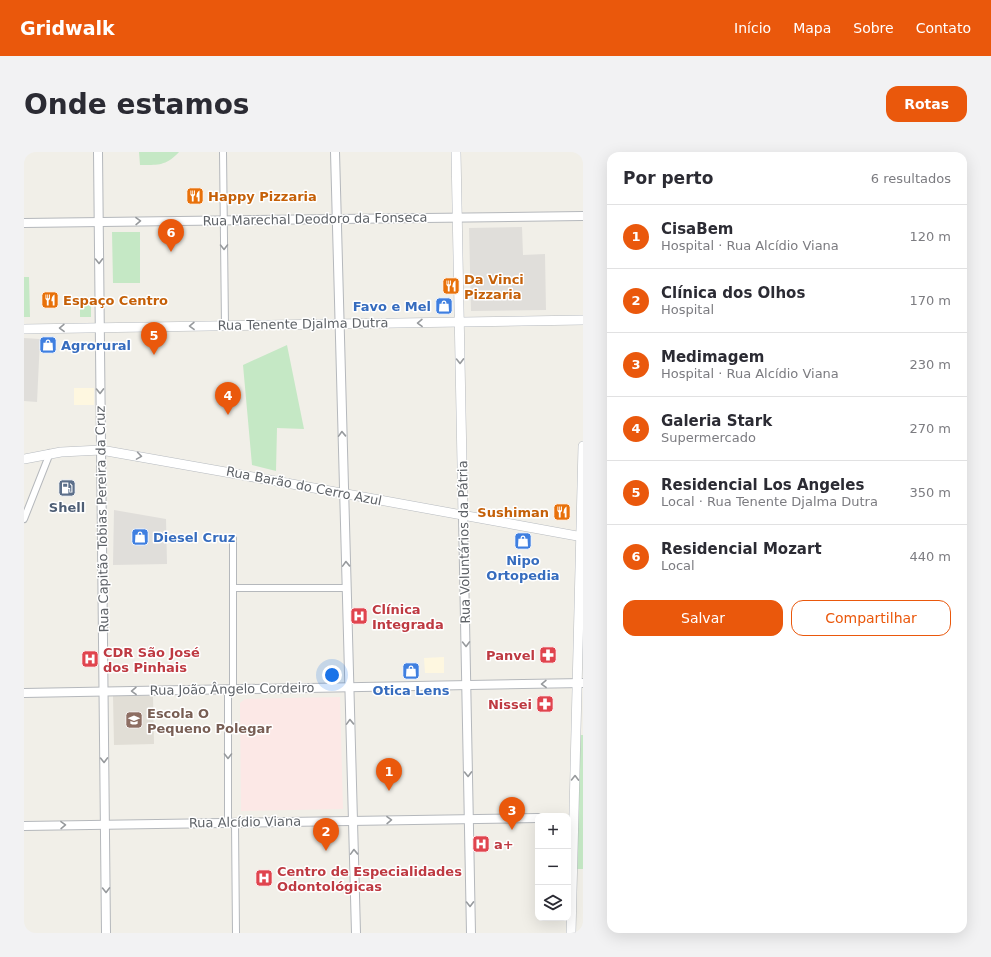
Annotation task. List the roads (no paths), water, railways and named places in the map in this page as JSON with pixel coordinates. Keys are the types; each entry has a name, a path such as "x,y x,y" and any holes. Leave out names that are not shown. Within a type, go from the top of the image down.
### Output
{"main road":[{"name":"Rua Voluntários da Pátria","path":"456,152 463,516"},
{"name":"Rua Tenente Djalma Dutra","path":"24,328 583,320"},
{"path":"571,817 580,683 583,446"},
{"name":"Rua Barão do Cerro Azul","path":"24,459 74,451 101,450 582,537"},
{"path":"571,849 571,933"}],"street":[{"name":"Rua Capitão Tobias Pereira da Cruz","path":"98,152 106,933"},
{"path":"224,152 225,326"},
{"path":"334,152 356,933"},
{"name":"Rua Marechal Deodoro da Fonseca","path":"24,223 583,216"},
{"path":"24,519 50,454"},
{"name":"Rua Voluntários da Pátria","path":"463,516 471,933"},
{"path":"233,539 231,689 232,823 236,933"},
{"path":"233,588 347,588"},
{"name":"Rua João Ângelo Cordeiro","path":"24,693 580,683"},
{"name":"Rua Alcídio Viana","path":"24,826 535,818"}],"place":[{"name":"Happy Pizzaria","path":"195,196"},
{"name":"Residencial Mozart","path":"171,252"},
{"name":"Da Vinci Pizzaria","path":"451,286"},
{"name":"Espaço Centro","path":"50,300"},
{"name":"Favo e Mel","path":"444,306"},
{"name":"Agrorural","path":"48,345"},
{"name":"Residencial Los Angeles","path":"154,355"},
{"name":"Galeria Stark","path":"228,415"},
{"name":"Shell","path":"67,488"},
{"name":"Sushiman","path":"562,512"},
{"name":"Diesel Cruz","path":"140,537"},
{"name":"Nipo Ortopedia","path":"523,541"},
{"name":"Clínica Integrada","path":"359,616"},
{"name":"Panvel","path":"548,655"},
{"name":"CDR São José dos Pinhais","path":"90,659"},
{"name":"Otica Lens","path":"411,671"},
{"name":"Nissei","path":"545,704"},
{"name":"Escola O Pequeno Polegar","path":"134,720"},
{"name":"CisaBem","path":"389,791"},
{"name":"Medimagem","path":"512,830"},
{"name":"a+","path":"481,844"},
{"name":"Clínica dos Olhos","path":"326,851"},
{"name":"Centro de Especialidades Odontológicas","path":"264,878"}]}
